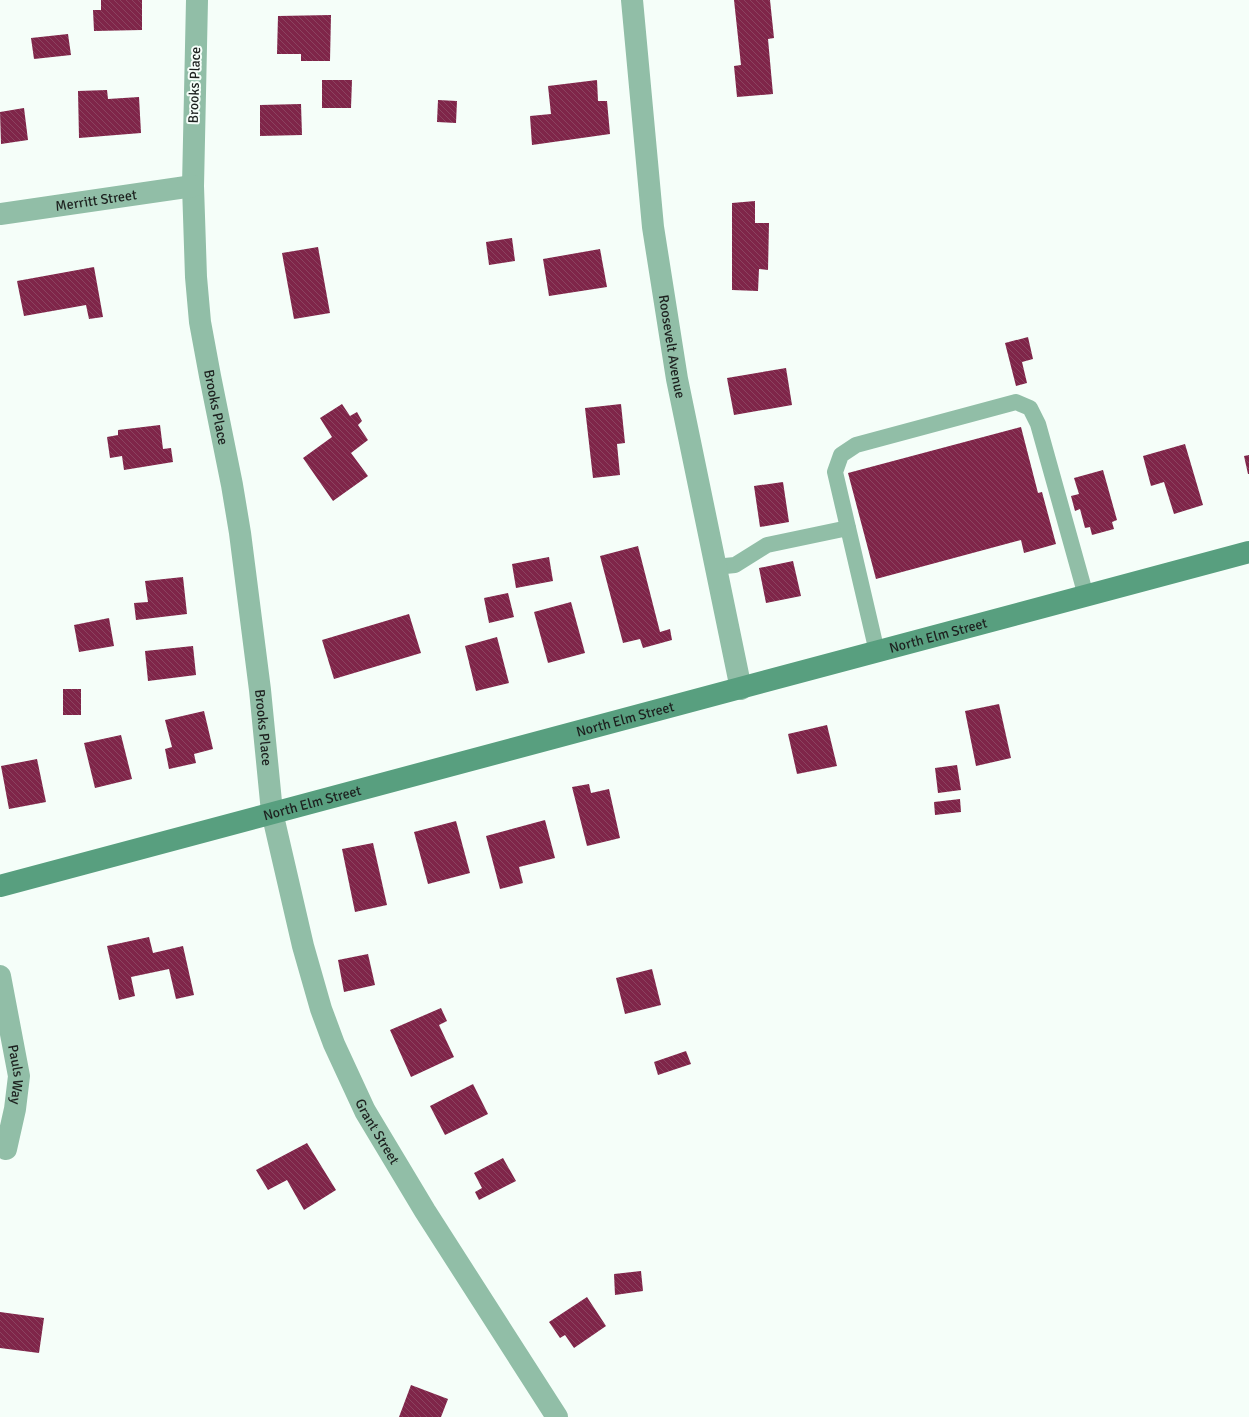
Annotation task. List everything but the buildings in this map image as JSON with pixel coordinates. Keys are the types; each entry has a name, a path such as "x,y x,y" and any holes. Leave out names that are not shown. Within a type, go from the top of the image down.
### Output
{"main road":[{"name":"North Elm Street","path":"0,886 272,812 741,689 1249,552"}],"street":[{"name":"Brooks Place","path":"197,0 193,97 193,186 196,277 200,322 232,485 241,540 260,690 272,812"},
{"name":"Roosevelt Avenue","path":"632,0 653,227 676,379 741,689"},
{"name":"Merritt Street","path":"0,214 193,186"},
{"name":"Grant Street","path":"272,812 310,974 321,1009 348,1078 365,1111 425,1211 557,1417"},
{"name":"Pauls Way","path":"0,976 20,1076 15,1109 6,1149"}],"lane":[{"path":"877,652 835,472 841,455 856,446 1016,402 1030,408 1038,424 1086,596"},
{"path":"715,567 735,565 767,545 848,528"}]}
